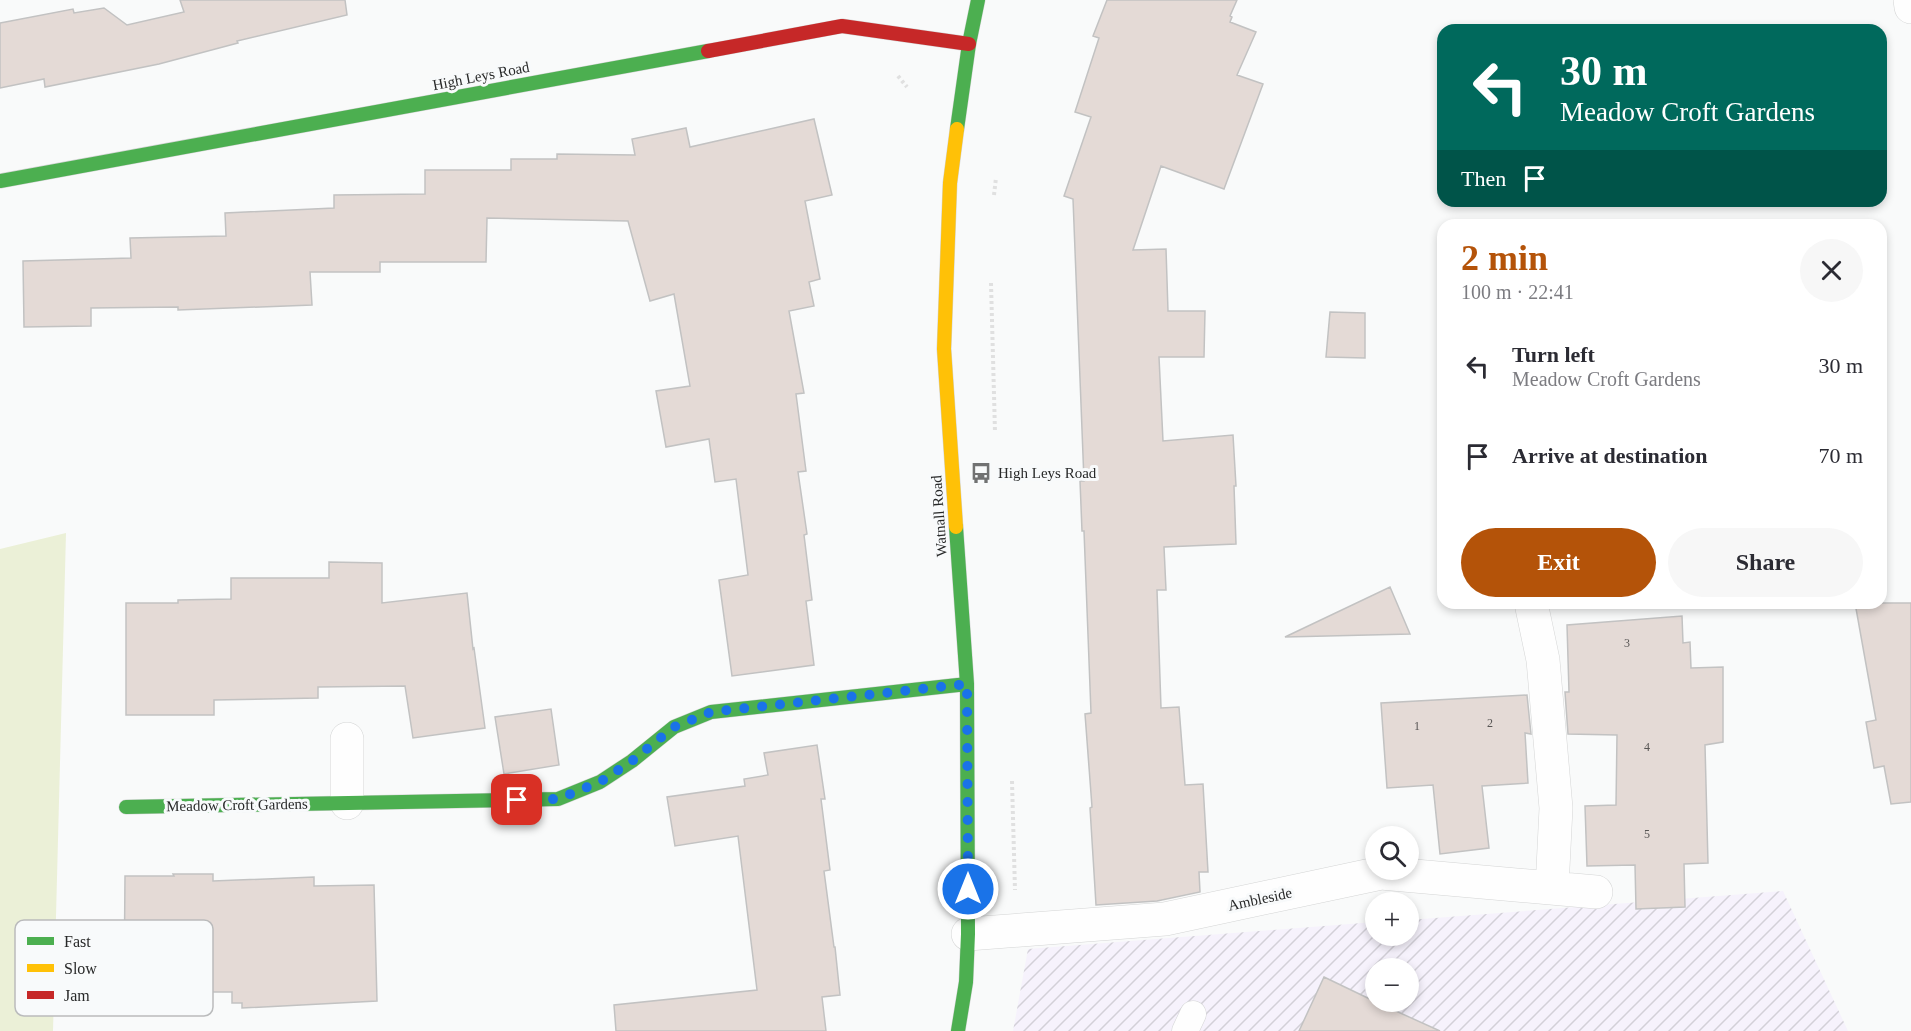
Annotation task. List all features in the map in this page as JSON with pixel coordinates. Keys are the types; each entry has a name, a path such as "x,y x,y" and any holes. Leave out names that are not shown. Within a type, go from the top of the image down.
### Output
{"street":[{"name":"Watnall Road","path":"958,1031 966,982 968,934 967,684 944,349 950,183 969,44 978,0"},
{"path":"1910,0 1911,7"},
{"name":"High Leys Road","path":"0,181 842,26 969,44"},
{"path":"1532,609 1543,660 1556,808 1552,888"},
{"name":"Meadow Croft Gardens","path":"126,807 558,799 600,782 632,761 674,727 711,712 967,684"},
{"path":"347,739 347,803"},
{"name":"Ambleside","path":"968,934 1165,920 1381,873 1596,892"}],"path":[{"path":"994,200 996,167"},
{"path":"991,275 995,437"},
{"path":"1012,771 1016,879 1012,931"}],"shaded area":[{"path":"1783,891 1848,1031 1013,1031 1028,949 1365,923 1365,946 1419,946 1419,919"}],"green space":[{"path":"66,533 56,920 15,920 15,1016 53,1016 53,1031 0,1031 0,549"}],"building":[{"path":"180,0 345,0 347,15 237,41 238,43 159,64 45,87 44,79 0,88 0,23 73,9 74,13 104,8 127,25 184,12"},
{"path":"1107,0 1237,0 1230,16 1232,17 1230,22 1256,32 1237,75 1263,84 1224,189 1161,166 1133,250 1166,249 1168,311 1205,311 1204,357 1159,357 1163,441 1233,435 1236,544 1164,547 1166,590 1157,590 1161,708 1179,707 1185,785 1203,784 1208,872 1199,872 1200,892 1157,901 1096,905 1085,714 1091,713 1080,481 1084,481 1073,199 1064,196 1091,117 1075,112 1099,38 1093,36"},
{"path":"814,119 832,195 805,201 820,279 809,282 814,306 789,311 804,393 796,394 806,471 798,472 807,534 804,535 812,600 806,601 814,665 732,676 719,580 748,575 736,479 715,482 709,439 666,447 656,391 690,386 674,294 650,301 628,221 487,218 486,262 380,262 380,272 310,272 312,305 178,310 178,307 91,308 91,326 24,327 23,261 131,258 130,238 226,236 225,213 334,208 334,195 425,194 425,170 511,170 511,159 557,159 557,154 635,155 632,139 686,128 690,147"},
{"path":"1330,312 1365,313 1365,358 1326,357"},
{"path":"329,562 382,563 382,603 467,593 485,728 413,738 405,686 318,687 318,698 214,700 214,715 126,715 126,603 178,603 178,600 231,599 231,578 329,578"},
{"path":"1390,587 1410,634 1285,637"},
{"path":"1887,603 1911,603 1911,802 1891,804 1884,766 1874,768 1866,722 1876,720 1856,609 1887,609"},
{"path":"1682,616 1683,643 1690,642 1691,668 1723,667 1723,742 1705,745 1708,863 1684,864 1685,907 1636,909 1635,865 1587,866 1585,806 1616,805 1617,735 1568,734 1565,692 1569,692 1567,625"},
{"path":"1527,695 1531,734 1525,733 1528,783 1482,786 1489,848 1440,854 1433,785 1387,788 1381,703"},
{"path":"551,709 559,765 504,774 495,717"},
{"path":"817,745 825,799 821,799 830,870 824,871 840,995 822,997 826,1031 616,1031 614,1005 757,990 738,836 675,846 667,797 745,786 744,779 768,775 764,753"},
{"path":"173,874 213,874 213,881 314,877 314,886 374,885 377,1001 242,1008 242,1003 232,1003 232,992 213,992 213,920 125,920 125,876 174,876"},
{"path":"1324,977 1365,997 1365,1012 1398,1012 1440,1031 1299,1031"}],"traffic: fast":[{"path":"957,129 969,44 978,0"},
{"path":"0,181 708,51"},
{"path":"956,527 967,684 968,934 966,982 958,1031"},
{"path":"126,807 558,799 600,782 632,761 674,727 711,712 967,684"}],"traffic: slow":[{"path":"956,527 944,349 950,183 957,129"}],"traffic: jam":[{"path":"708,51 842,26 969,44"}],"place":[{"name":"High Leys Road","path":"981,473"}],"route":[{"path":"517,800 558,799 600,782 632,761 674,727 711,712 967,684 968,889"}]}
